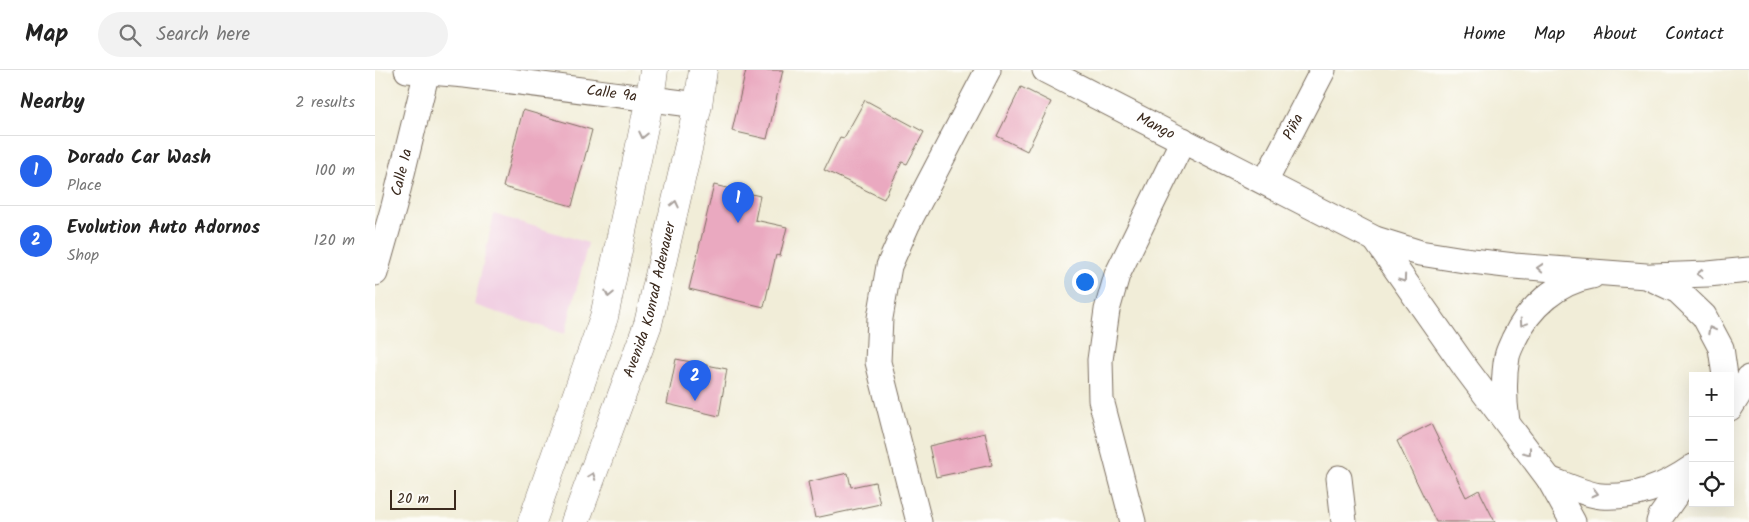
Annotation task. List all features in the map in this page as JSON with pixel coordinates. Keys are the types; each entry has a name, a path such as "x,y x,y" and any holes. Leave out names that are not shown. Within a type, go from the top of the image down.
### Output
{"main road":[{"path":"532,522 605,317 650,98 654,70"},
{"name":"Avenida Konrad Adenauer","path":"575,522 648,324 698,105 703,70"}],"street":[{"path":"919,522 878,362 880,318 889,266 896,250 907,225 989,70"},
{"name":"Mango","path":"1045,70 1375,239 1421,253 1464,260 1514,266 1646,276"},
{"name":"Piña","path":"1265,182 1323,70"},
{"name":"Calle 9a","path":"417,71 465,72 698,105"},
{"name":"Calle 1a","path":"375,273 393,206 417,71"},
{"path":"1133,522 1101,400 1100,360 1105,319 1117,275 1183,140"},
{"path":"1375,239 1549,479 1573,522"},
{"path":"1646,276 1708,274 1749,270"},
{"path":"1508,425 1503,390 1507,355 1521,323 1545,296 1576,279 1607,273"},
{"path":"1646,276 1678,291 1704,316 1721,348 1724,372"},
{"path":"1734,402 1749,378"},
{"path":"1549,479 1600,496 1638,494 1674,480 1689,469"},
{"path":"1659,522 1661,516 1689,477"},
{"path":"1339,478 1344,522"}],"shaded area":[{"path":"494,214 588,243 565,334 474,305"}],"building":[{"path":"746,70 783,70 767,139 732,131"},
{"path":"1021,87 1051,102 1027,151 997,136"},
{"path":"865,100 924,132 907,164 902,162 884,199 824,170 840,137 844,138"},
{"path":"523,110 592,130 572,206 503,187"},
{"path":"714,185 760,196 755,220 787,227 780,256 776,255 764,307 689,289"},
{"path":"676,359 727,369 719,416 667,404"},
{"path":"1431,424 1466,497 1479,490 1495,522 1436,522 1397,441"},
{"path":"985,433 992,465 936,477 929,446"},
{"path":"848,473 851,487 875,482 880,504 815,518 808,482"}],"place":[{"name":"Dorado Car Wash","path":"738,223"},
{"name":"Evolution Auto Adornos","path":"695,401"}]}
